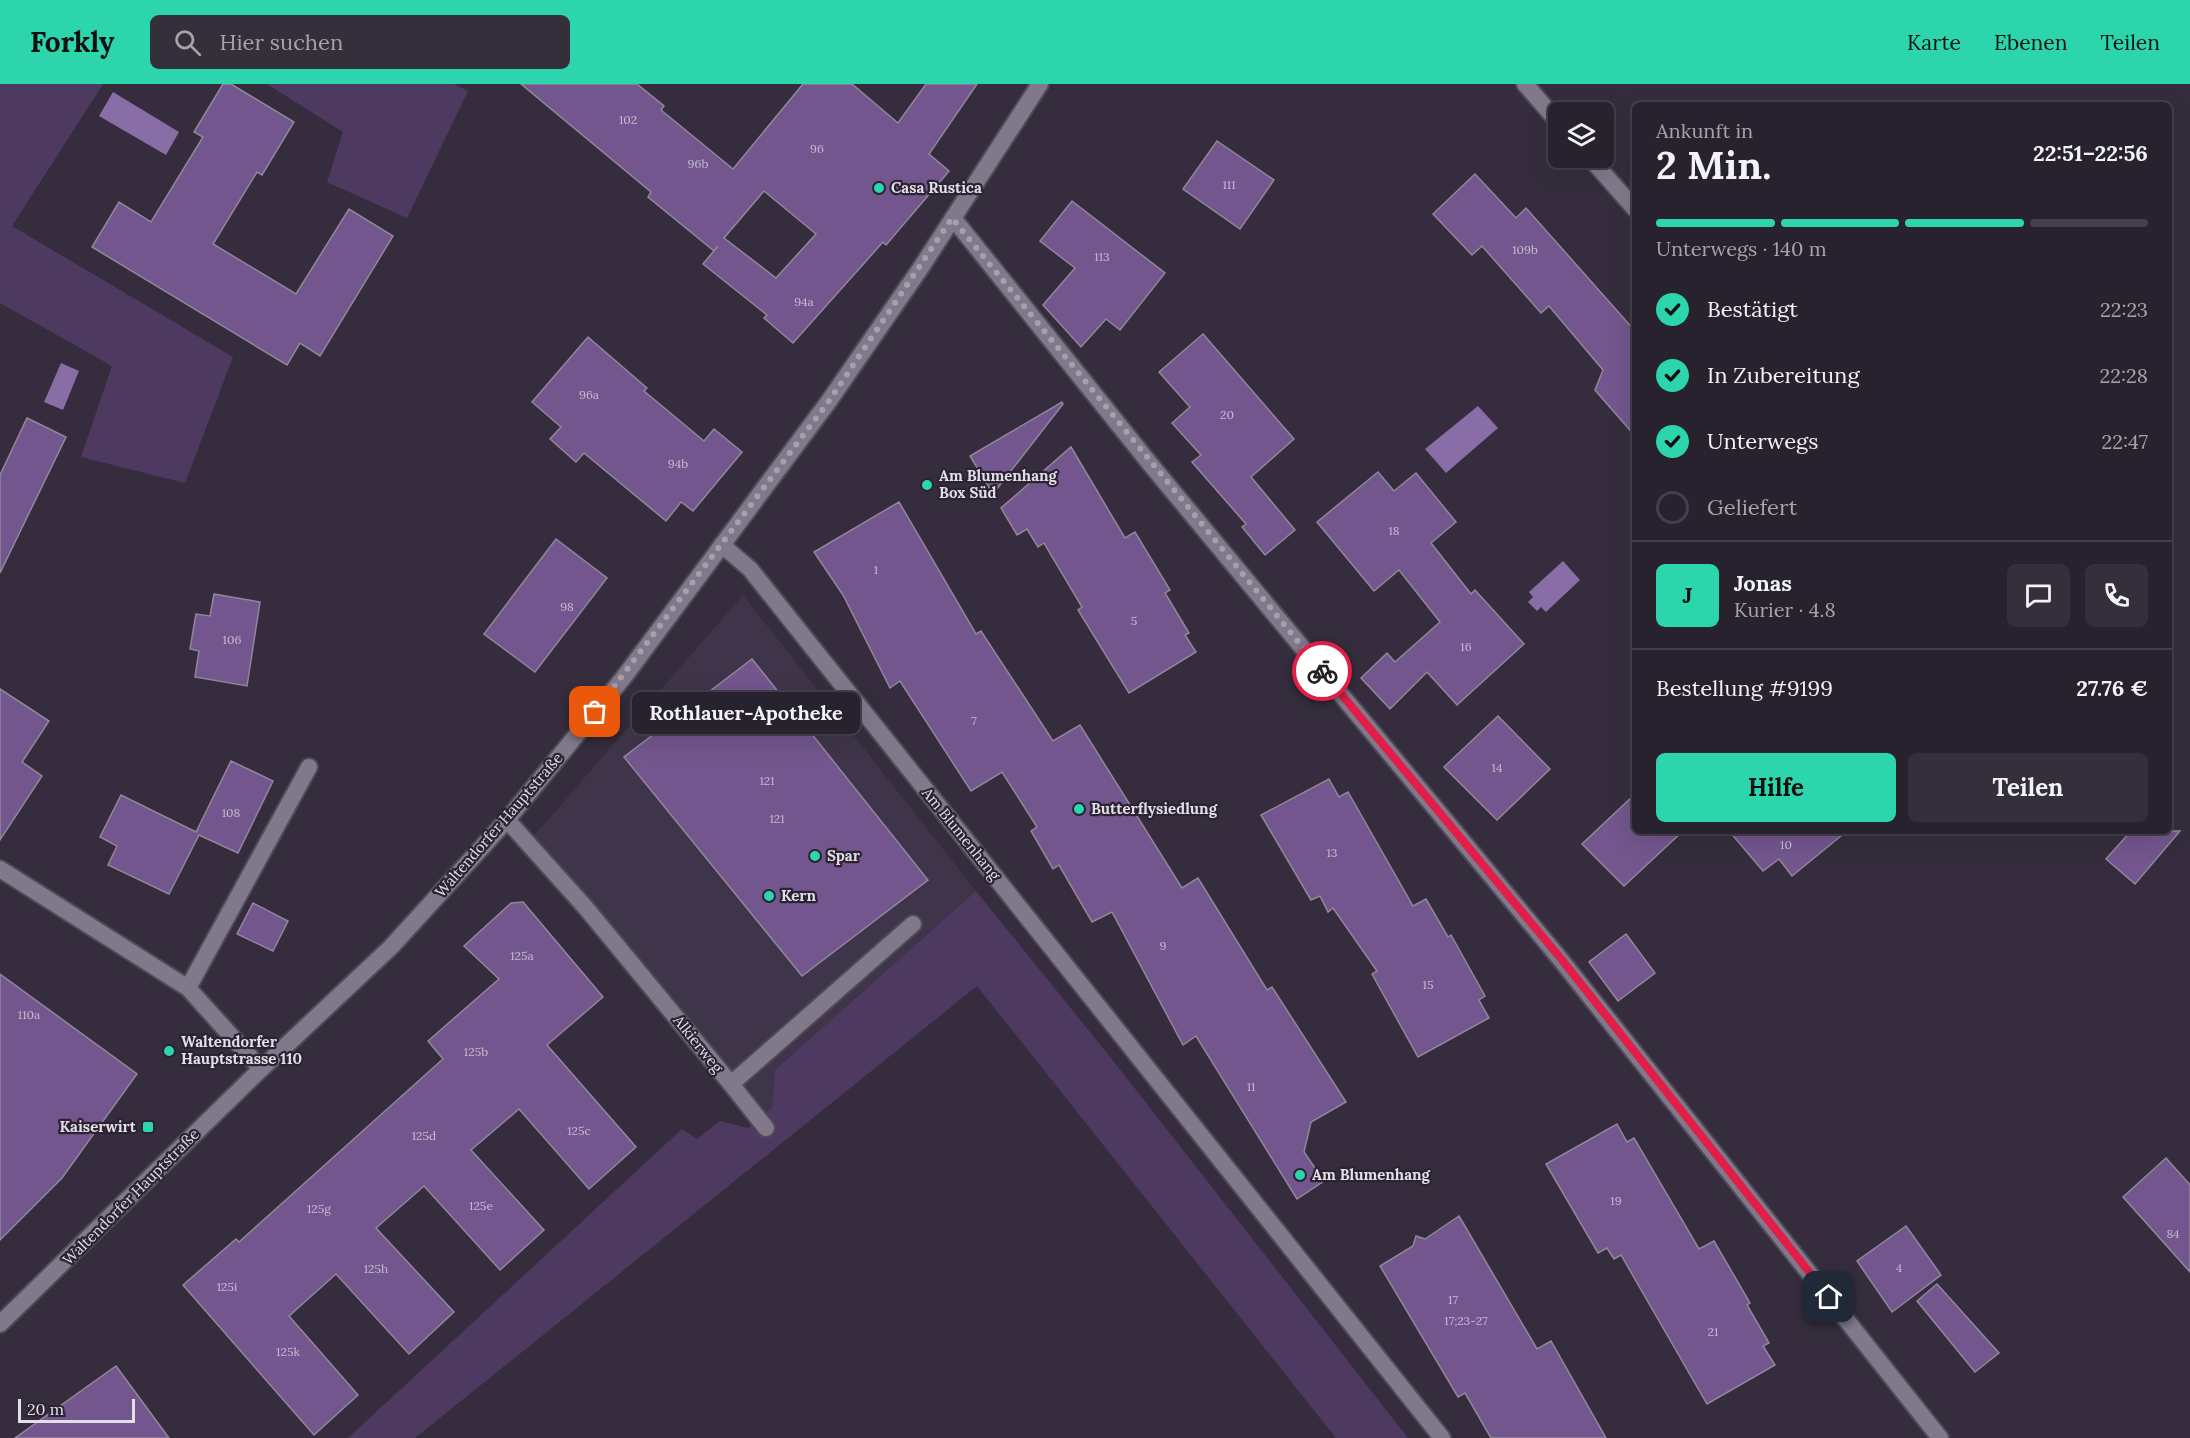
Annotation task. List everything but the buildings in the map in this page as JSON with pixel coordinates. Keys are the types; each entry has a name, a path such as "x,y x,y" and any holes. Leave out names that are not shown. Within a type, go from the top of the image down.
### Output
{"street":[{"name":"Waltendorfer Hauptstraße","path":"0,1324 261,1069 391,947 507,820 624,677 829,401 1040,84"},
{"path":"1525,84 1548,110"},
{"path":"1599,168 1632,206"},
{"path":"952,218 1166,482 1562,960 1940,1438"},
{"name":"Am Blumenhang","path":"722,545 750,569 1442,1438"},
{"path":"188,988 309,767"},
{"name":"Alkierweg","path":"507,820 586,908 731,1084 913,924"},
{"path":"0,869 188,988 261,1069"},
{"path":"731,1084 766,1128"}],"shaded area":[{"path":"0,84 103,84 12,226 233,357 185,483 81,457 112,366 0,303"},
{"path":"267,84 454,84 468,91 407,218 327,182 343,132"},
{"path":"113,92 179,132 166,155 99,116"},
{"path":"61,363 79,371 63,410 44,402"},
{"path":"1478,406 1498,428 1446,473 1425,449"},
{"path":"1563,561 1580,580 1546,612 1541,607 1537,611 1528,602 1533,597 1529,592"},
{"path":"743,595 976,891 775,1070 772,1107 760,1117 528,843"},
{"path":"976,891 1111,1058 1408,1438 1336,1438 977,986 415,1438 348,1438 682,1129 697,1139 720,1121 748,1128 772,1107 775,1070"}],"way so far":[{"path":"595,712 624,677 829,401 920,269 952,218 1151,465 1322,671"}],"place":[{"name":"Casa Rustica","path":"879,188"},
{"name":"Am Blumenhang Box Süd","path":"927,485"},
{"name":"Rothlauer-Apotheke","path":"595,712"},
{"name":"Butterflysiedlung","path":"1079,809"},
{"name":"Spar","path":"815,856"},
{"name":"Kern","path":"769,896"},
{"name":"Waltendorfer Hauptstrasse 110","path":"169,1051"},
{"name":"Kaiserwirt","path":"148,1127"},
{"name":"Am Blumenhang","path":"1300,1175"}],"route":[{"path":"1322,671 1562,960 1829,1297"}]}
